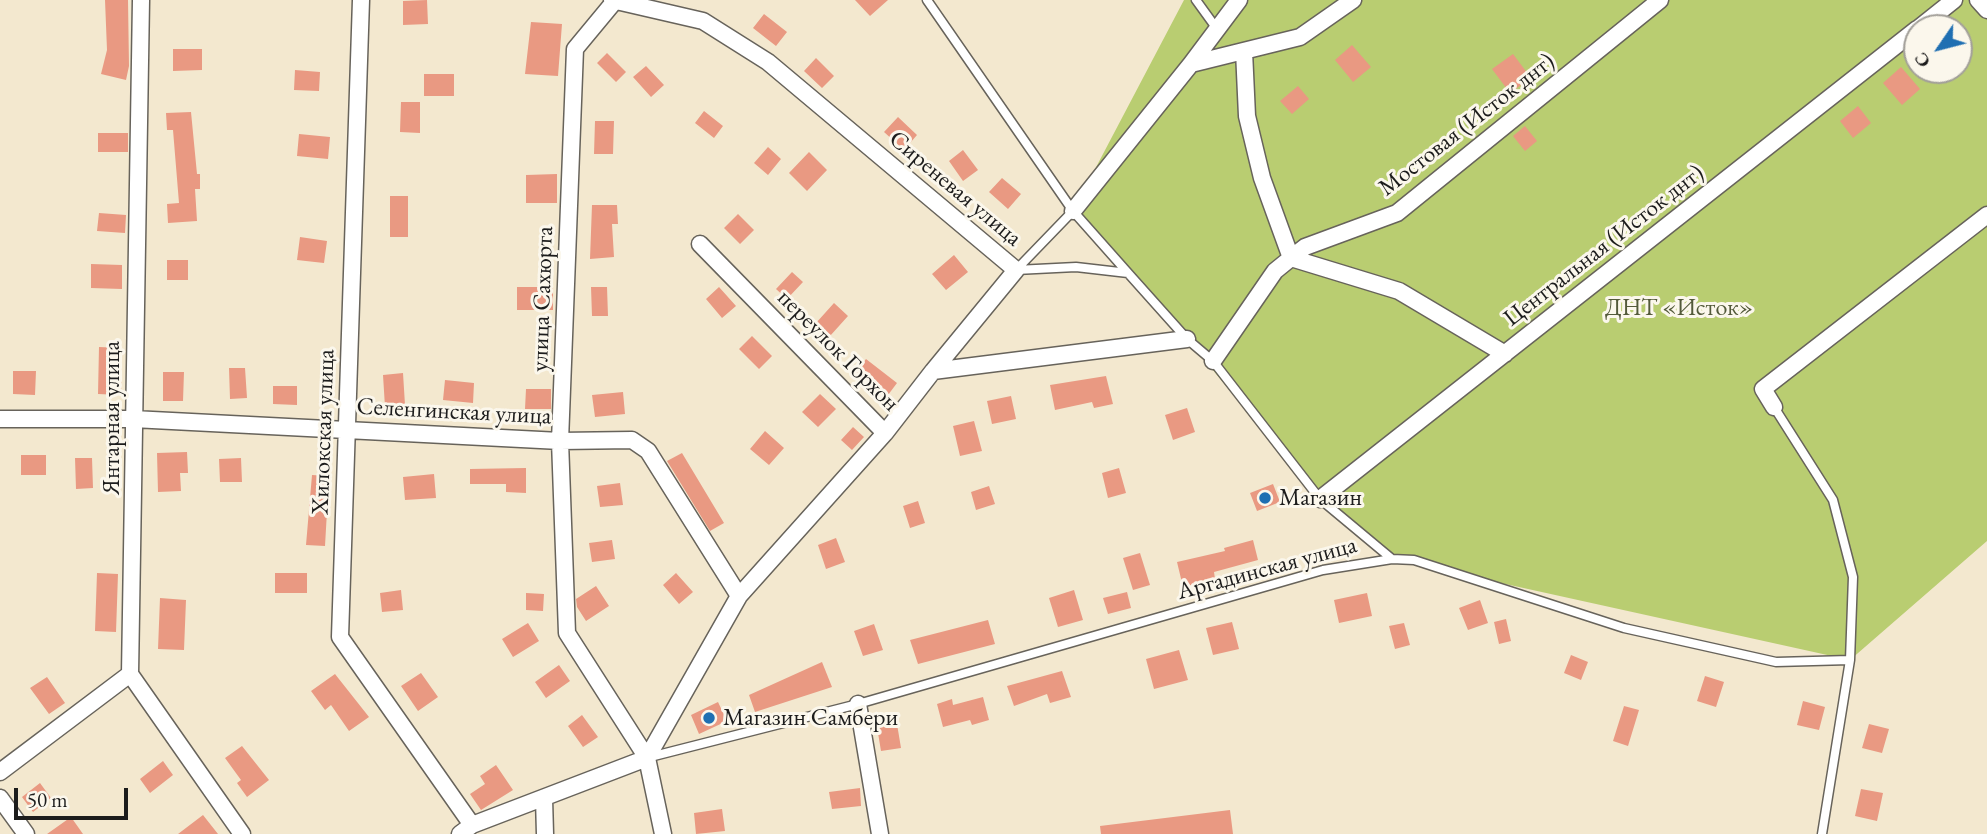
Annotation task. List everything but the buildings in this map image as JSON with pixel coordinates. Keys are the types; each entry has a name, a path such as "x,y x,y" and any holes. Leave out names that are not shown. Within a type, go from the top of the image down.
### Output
{"street":[{"name":"Янтарная улица","path":"130,674 141,0"},
{"name":"Хилокская улица","path":"361,0 340,637 466,829"},
{"path":"1073,211 1239,0"},
{"path":"1191,64 1300,37 1353,0"},
{"name":"Мостовая (Исток днт)","path":"1213,361 1275,271 1291,258 1305,247 1397,213 1660,0"},
{"name":"Центральная (Исток днт)","path":"1937,14 1954,0"},
{"path":"1978,0 1987,10"},
{"name":"Сиреневая улица","path":"613,1 703,21 768,62 1016,270"},
{"name":"улица Сахюрта","path":"613,1 575,48 561,441 567,633 647,758"},
{"name":"Центральная (Исток днт)","path":"1320,499 1903,41"},
{"path":"1244,51 1247,116 1262,178 1291,258 1399,291 1505,354"},
{"path":"1774,407 1763,388 1987,215"},
{"name":"переулок Горхон","path":"700,244 885,433 1016,270"},
{"path":"933,371 1187,339"},
{"name":"Селенгинская улица","path":"0,419 133,419 561,441 632,440 648,451 739,596"},
{"path":"466,829 647,758 739,596 885,433"},
{"path":"0,772 130,674 242,834"},
{"path":"858,704 880,834"},
{"path":"647,758 663,834"},
{"path":"0,797 26,834"},
{"path":"544,798 545,834"}],"lane":[{"path":"927,0 1073,211 1187,339 1213,361 1320,499 1392,559"},
{"path":"1196,0 1217,29"},
{"name":"Сиреневая улица","path":"1016,270 1073,211"},
{"path":"1016,270 1076,267 1128,273"},
{"path":"1774,407 1833,500 1853,577 1850,660 1822,834"},
{"name":"Аргадинская улица","path":"647,758 858,704 1323,570 1392,559 1414,560 1624,628 1776,662 1850,660"}],"green space":[{"name":"ДНТ «Исток»","path":"1184,0 1987,0 1987,541 1850,660 1392,559 1320,499 1187,339 1073,211"}],"place":[{"name":"Магазин","path":"1265,498"},
{"name":"Магазин Самбери","path":"709,718"}]}
